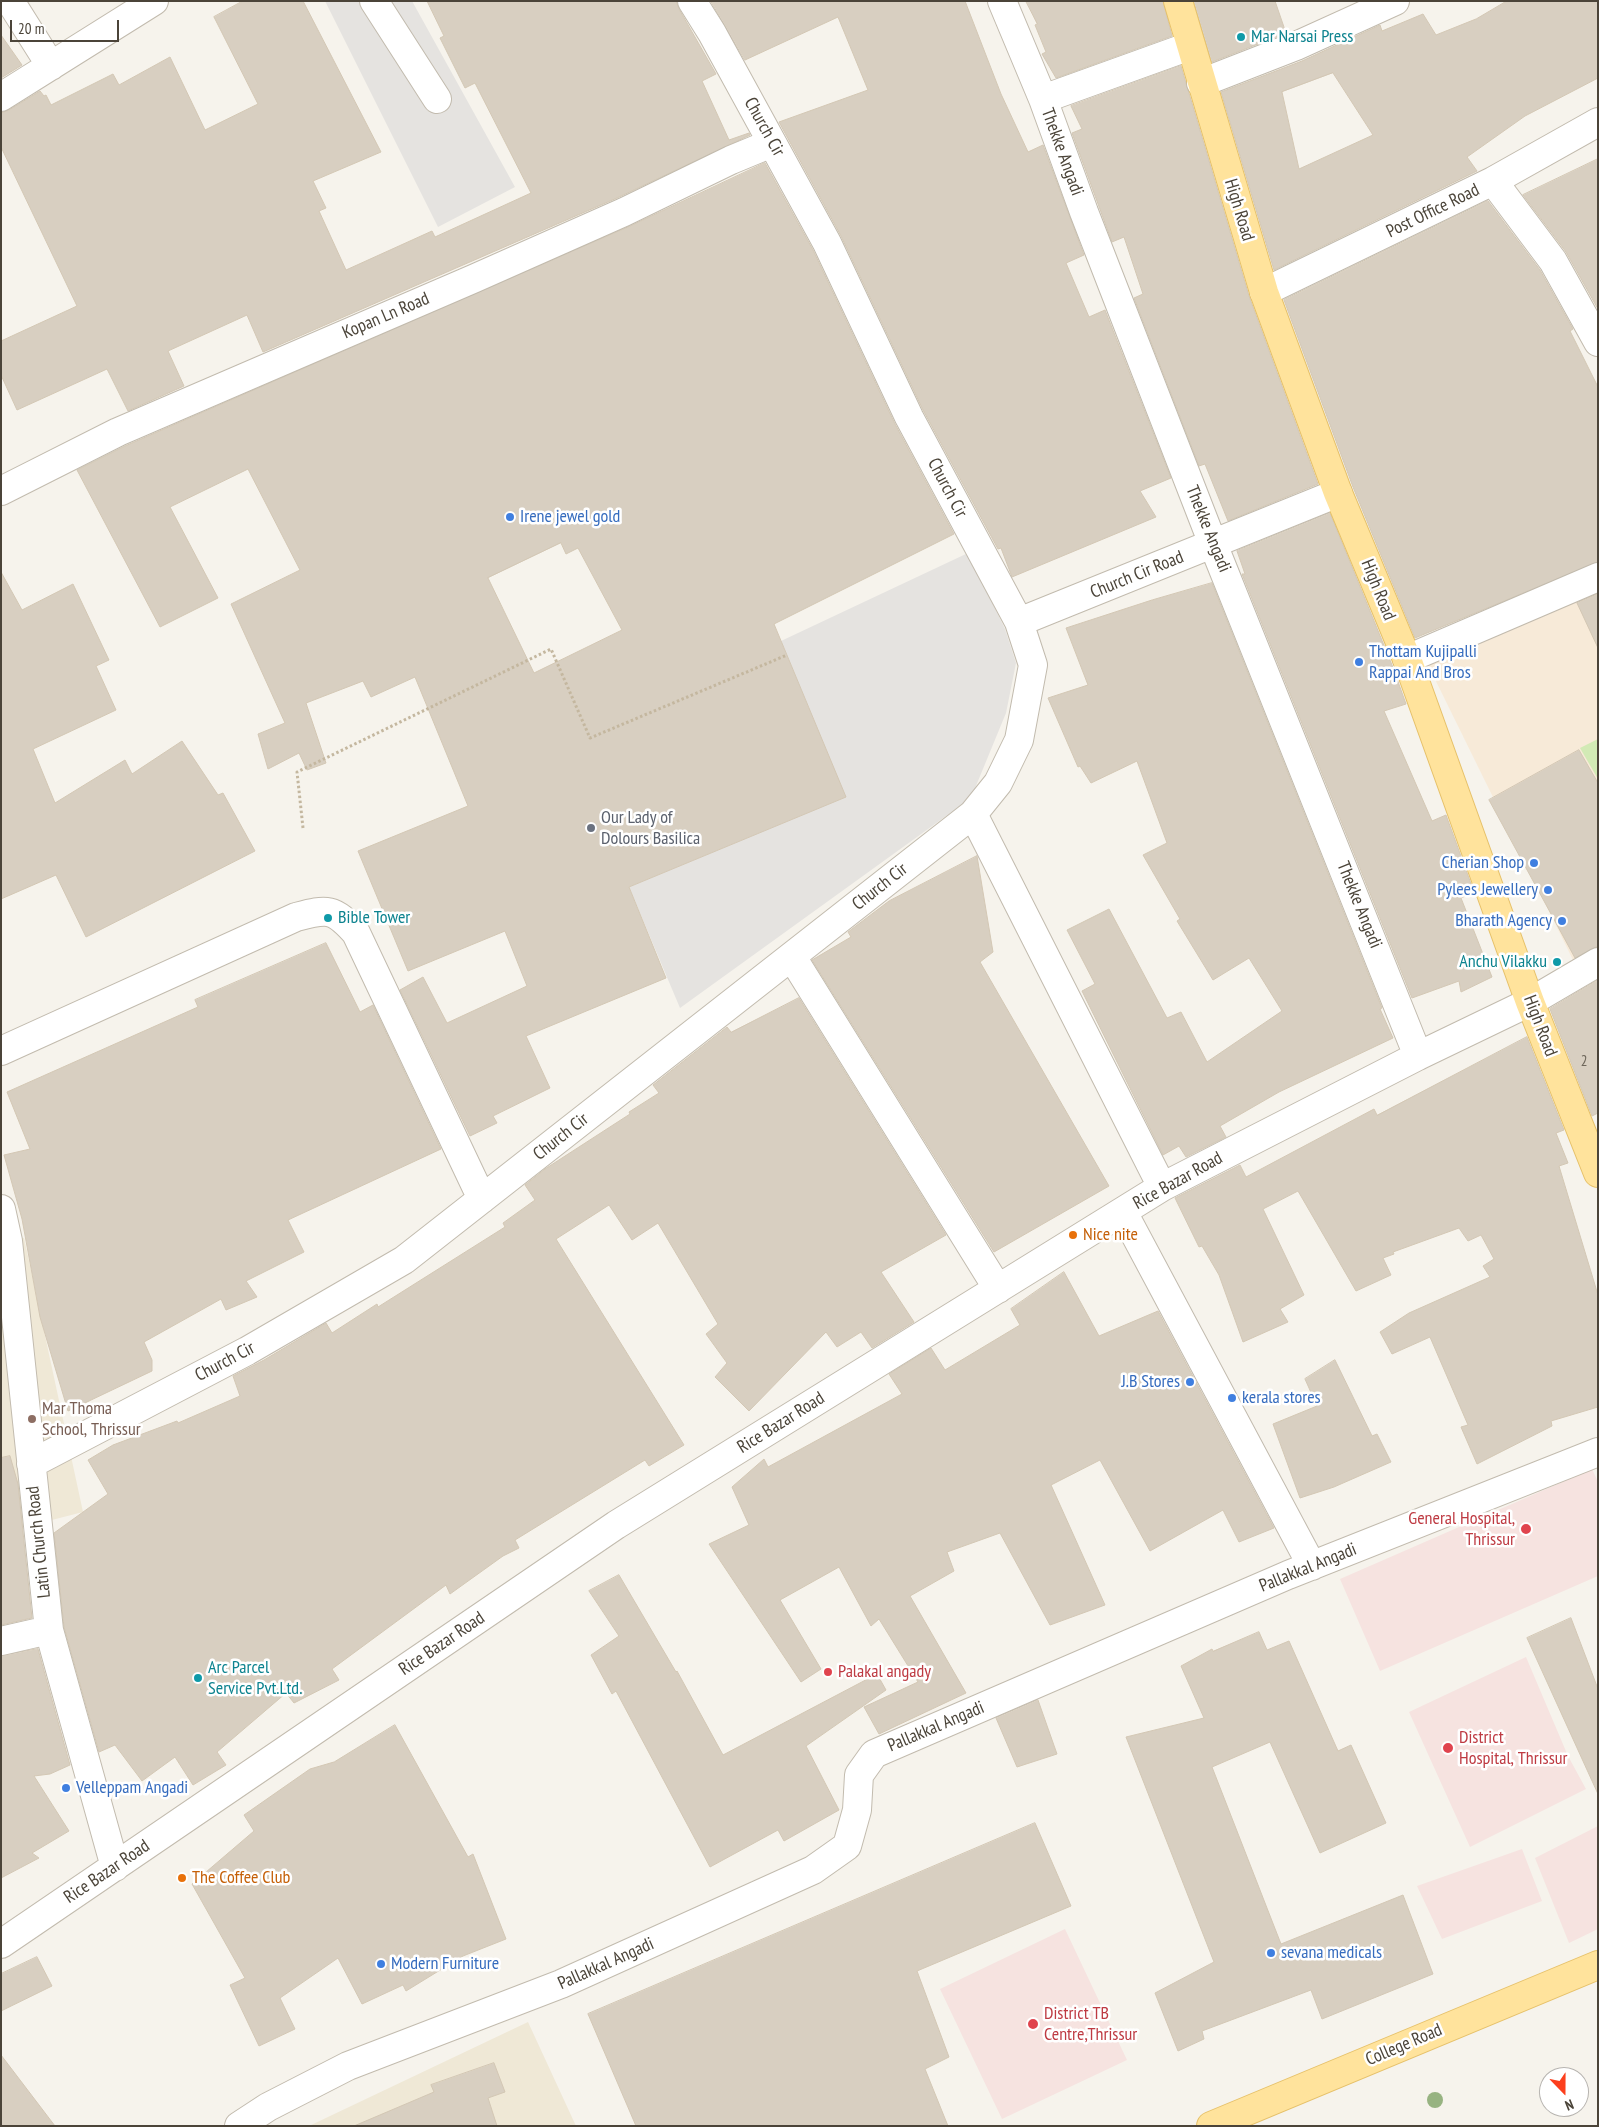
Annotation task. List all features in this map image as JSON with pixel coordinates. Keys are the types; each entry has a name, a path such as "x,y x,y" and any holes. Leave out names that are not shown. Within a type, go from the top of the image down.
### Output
{"main road":[{"name":"High Road","path":"1178,1 1264,292 1338,493 1407,659 1530,1002 1589,1129 1598,1174"},
{"name":"College Road","path":"1211,2126 1598,1965"}],"street":[{"path":"10,1 51,66"},
{"path":"1,97 154,1"},
{"path":"374,1 436,99"},
{"name":"Church Cir","path":"31,1464 247,1351 396,1265 973,814 998,783 1019,740 1033,665 1019,622 909,417 827,243 712,33 692,1"},
{"name":"Thekke Angadi","path":"1002,1 1043,98 1084,212 1213,544 1418,1056"},
{"path":"1201,83 1296,46 1396,1"},
{"path":"1043,98 1190,46"},
{"name":"Post Office Road","path":"1264,292 1493,181 1598,122"},
{"name":"Kopan Ln Road","path":"1,491 118,432 624,212 731,160 772,143"},
{"path":"1493,181 1553,260 1598,342"},
{"name":"Church Cir Road","path":"1019,622 1338,493"},
{"path":"1407,659 1598,577"},
{"path":"973,814 1162,1187"},
{"path":"1,1051 296,917 322,910 332,913 341,916 356,933 482,1199"},
{"path":"792,957 998,1289"},
{"name":"Rice Bazar Road","path":"1,1944 616,1525 1162,1187 1418,1056 1530,1002 1598,962"},
{"name":"Latin Church Road","path":"1,1209 49,1630 115,1867"},
{"path":"1123,1212 1312,1566"},
{"name":"Pallakkal Angadi","path":"239,2126 268,2107 348,2066 561,1984 813,1870 848,1846 857,1810 859,1775 874,1754 1312,1566 1598,1452"},
{"path":"1,1641 49,1630"}],"path":[{"path":"303,828 297,772 551,649 590,738 787,655"}],"shaded area":[{"path":"325,1 412,1 515,187 438,227"},
{"path":"968,553 1005,629 1016,663 1006,713 971,798 680,1008 629,887 845,797 781,641"},
{"path":"1598,585 1598,953 1575,964 1428,665 1430,658"},
{"name":"Mar Thoma School, Thrissur","path":"24,1238 83,1512 1,1533 1,1242"},
{"name":"General Hospital, Thrissur","path":"1592,1469 1598,1482 1598,1576 1380,1671 1340,1579"},
{"path":"1526,1657 1568,1756 1586,1789 1470,1847 1409,1712"},
{"path":"1598,1826 1598,1929 1569,1943 1535,1858"},
{"path":"1522,1849 1542,1901 1442,1939 1417,1886"},
{"name":"District TB Centre,Thrissur","path":"1065,1929 1127,2060 1002,2119 940,1989"},
{"path":"528,2022 576,2126 309,2126"}],"green space":[{"path":"1598,739 1598,779 1580,748"}],"building":[{"path":"243,1 303,1 381,152 313,181 326,208 319,211 346,270 432,231 435,237 531,193 475,83 465,88 440,38 444,36 427,1 676,1 716,74 702,81 729,140 749,133 750,135 617,198 263,352 247,315 168,351 184,386 128,411 107,369 17,410 1,375 1,341 77,306 1,147 1,113 40,91 44,96 46,95 51,105 113,74 119,85 170,57 205,130 258,104 214,17"},
{"path":"711,1 965,1 1001,94 1028,152 1043,145 1084,255 1066,263 1089,317 1105,310 1171,478 1140,491 1156,517 1012,577 1001,548 998,549 923,410 841,236 779,122 868,90 838,17 745,60"},
{"path":"1026,1 1163,1 1172,36 1056,78 1042,54 1046,52 1035,25 1037,24"},
{"name":"Mar Narsai Press","path":"1194,1 1275,1 1286,33 1212,62"},
{"path":"1507,1 1598,1 1598,78 1525,116 1467,157 1477,171 1274,270 1221,92 1302,61 1380,25 1382,31 1423,14 1436,35 1476,19","holes":["1333,73 1373,135 1299,169 1282,92"]},
{"path":"1,35 22,65 1,78"},
{"path":"1181,66 1249,296 1318,484 1228,521 1205,464 1199,466 1134,298 1143,294 1124,237 1112,242 1072,133 1082,129 1071,106"},
{"path":"1598,159 1598,309 1566,252 1523,195"},
{"path":"765,163 813,250 895,424 954,534 774,624 846,797 629,887 666,978 526,1036 550,1088 493,1116 497,1123 470,1136 400,990 423,977 447,1023 527,986 505,931 408,971 358,851 468,806 415,677 371,697 363,681 306,703 326,763 307,770 299,753 268,769 258,734 285,723 231,604 300,570 248,469 170,507 218,598 160,627 77,470 125,446 630,226","holes":["561,543 566,554 578,548 622,630 534,673 488,578"]},
{"path":"1488,201 1540,270 1573,329 1570,331 1598,387 1598,562 1415,638 1353,487 1284,300"},
{"path":"1330,513 1406,704 1384,711 1432,821 1446,815 1474,892 1461,898 1492,977 1461,992 1459,981 1412,998 1242,574 1245,574 1237,551"},
{"path":"1,572 22,610 73,584 109,660 96,666 116,710 33,749 55,803 125,760 132,774 182,741 218,795 223,793 255,851 86,937 56,875 1,899"},
{"path":"1212,583 1393,1038 1279,1092 1220,1126 1226,1137 1186,1157 1179,1146 1163,1155 1082,991 1095,984 1067,930 1109,909 1167,1018 1181,1012 1207,1062 1282,1011 1249,958 1213,980 1177,921 1180,919 1143,855 1167,843 1137,761 1091,783 1080,766 1078,767 1048,698 1088,685 1066,628"},
{"path":"1598,594 1598,648 1577,603"},
{"path":"1579,750 1598,783 1598,946 1575,958 1489,800"},
{"path":"977,856 993,952 980,962 1109,1186 994,1252 812,960 851,937 848,932 889,901"},
{"path":"326,943 360,1012 373,1005 441,1149 288,1220 304,1252 246,1281 257,1297 226,1310 221,1299 144,1342 152,1360 152,1371 68,1411 40,1317 22,1219 4,1155 30,1149 7,1092 198,1007 195,1000"},
{"path":"1598,980 1598,1113 1592,1116 1550,1009"},
{"path":"799,998 946,1235 881,1272 914,1322 872,1348 861,1332 837,1347 826,1332 749,1411 715,1377 727,1363 706,1334 718,1324 658,1223 632,1240 609,1205 556,1239 684,1445 649,1466 645,1460 515,1540 519,1548 503,1556 450,1594 446,1585 332,1669 339,1680 294,1703 286,1693 217,1752 226,1765 193,1785 175,1757 142,1781 115,1745 99,1752 64,1627 54,1533 108,1494 88,1460 113,1445 177,1421 178,1423 240,1396 233,1376 326,1323 332,1333 377,1304 378,1307 505,1227 503,1223 535,1200 525,1185 545,1169 659,1093 653,1085 727,1027 731,1032"},
{"path":"1527,1037 1564,1130 1556,1133 1568,1163 1559,1166 1598,1295 1598,1407 1551,1421 1552,1426 1477,1464 1461,1427 1468,1425 1430,1337 1392,1354 1380,1332 1409,1313 1490,1277 1483,1266 1494,1259 1481,1235 1468,1241 1459,1228 1393,1252 1394,1254 1383,1258 1391,1275 1356,1291 1298,1191 1263,1209 1304,1295 1280,1309 1288,1322 1243,1342 1219,1275 1202,1246 1199,1247 1175,1198 1240,1165 1246,1177 1374,1109 1377,1115"},
{"path":"1064,1272 1099,1336 1158,1311 1274,1528 1239,1542 1223,1510 1150,1551 1100,1460 1051,1485 1105,1605 1050,1625 1000,1533 947,1552 954,1571 910,1596 966,1693 879,1734 864,1707 918,1682 879,1619 871,1626 839,1567 780,1600 821,1669 801,1682 709,1544 749,1525 732,1487 764,1459 768,1467 902,1394 889,1374 931,1348 945,1370 1020,1325 1011,1309"},
{"path":"1335,1360 1372,1436 1377,1434 1391,1462 1334,1487 1300,1498 1273,1424 1317,1406 1305,1379"},
{"path":"10,1456 18,1484 32,1618 1,1625 1,1458"},
{"path":"619,1575 677,1671 723,1755 877,1674 886,1690 806,1746 839,1810 784,1841 778,1830 710,1867 616,1691 612,1694 591,1655 619,1636 589,1591"},
{"path":"1571,1618 1598,1689 1598,1794 1527,1638"},
{"path":"1259,1632 1267,1650 1289,1641 1338,1751 1351,1745 1386,1823 1320,1853 1270,1742 1212,1767 1281,1944 1403,1895 1433,1974 1322,2019 1311,1990 1202,2031 1204,2039 1178,2051 1155,1993 1214,1962 1126,1737 1204,1718 1181,1666 1212,1649 1213,1651"},
{"path":"38,1649 70,1765 50,1774 34,1776 69,1831 32,1853 39,1858 1,1878 1,1656"},
{"path":"1038,1700 1057,1754 1017,1767 996,1718"},
{"path":"395,1725 468,1857 473,1854 506,1939 463,1956 406,1991 403,1985 362,2004 338,1958 280,1998 295,2029 259,2046 230,1985 245,1978 192,1884 254,1831 244,1815 310,1769 334,1762"},
{"path":"1035,1823 1071,1906 917,1971 949,2057 925,2069 948,2126 636,2126 588,2014"},
{"path":"37,1957 52,1986 1,2011 1,1974"},
{"path":"1,2055 55,2126 1,2126"},
{"path":"494,2063 505,2092 488,2098 497,2126 354,2126 434,2092 431,2085"}],"place":[{"name":"Mar Narsai Press","path":"1241,37"},
{"name":"Irene jewel gold","path":"510,517"},
{"name":"Thottam Kujipalli Rappai And Bros","path":"1359,662"},
{"name":"Our Lady of Dolours Basilica","path":"591,828"},
{"name":"Cherian Shop","path":"1534,863"},
{"name":"Pylees Jewellery","path":"1548,890"},
{"name":"Bible Tower","path":"328,918"},
{"name":"Bharath Agency","path":"1562,921"},
{"name":"Anchu Vilakku","path":"1557,962"},
{"name":"Nice nite","path":"1073,1235"},
{"name":"J.B Stores","path":"1190,1382"},
{"name":"kerala stores","path":"1232,1398"},
{"name":"Mar Thoma School, Thrissur","path":"32,1419"},
{"name":"General Hospital, Thrissur","path":"1526,1529"},
{"name":"Palakal angady","path":"828,1672"},
{"name":"Arc Parcel Service Pvt.Ltd.","path":"198,1678"},
{"name":"District Hospital, Thrissur","path":"1448,1748"},
{"name":"Velleppam Angadi","path":"66,1788"},
{"name":"The Coffee Club","path":"182,1878"},
{"name":"sevana medicals","path":"1271,1953"},
{"name":"Modern Furniture","path":"381,1964"},
{"name":"District TB Centre,Thrissur","path":"1033,2024"}]}
